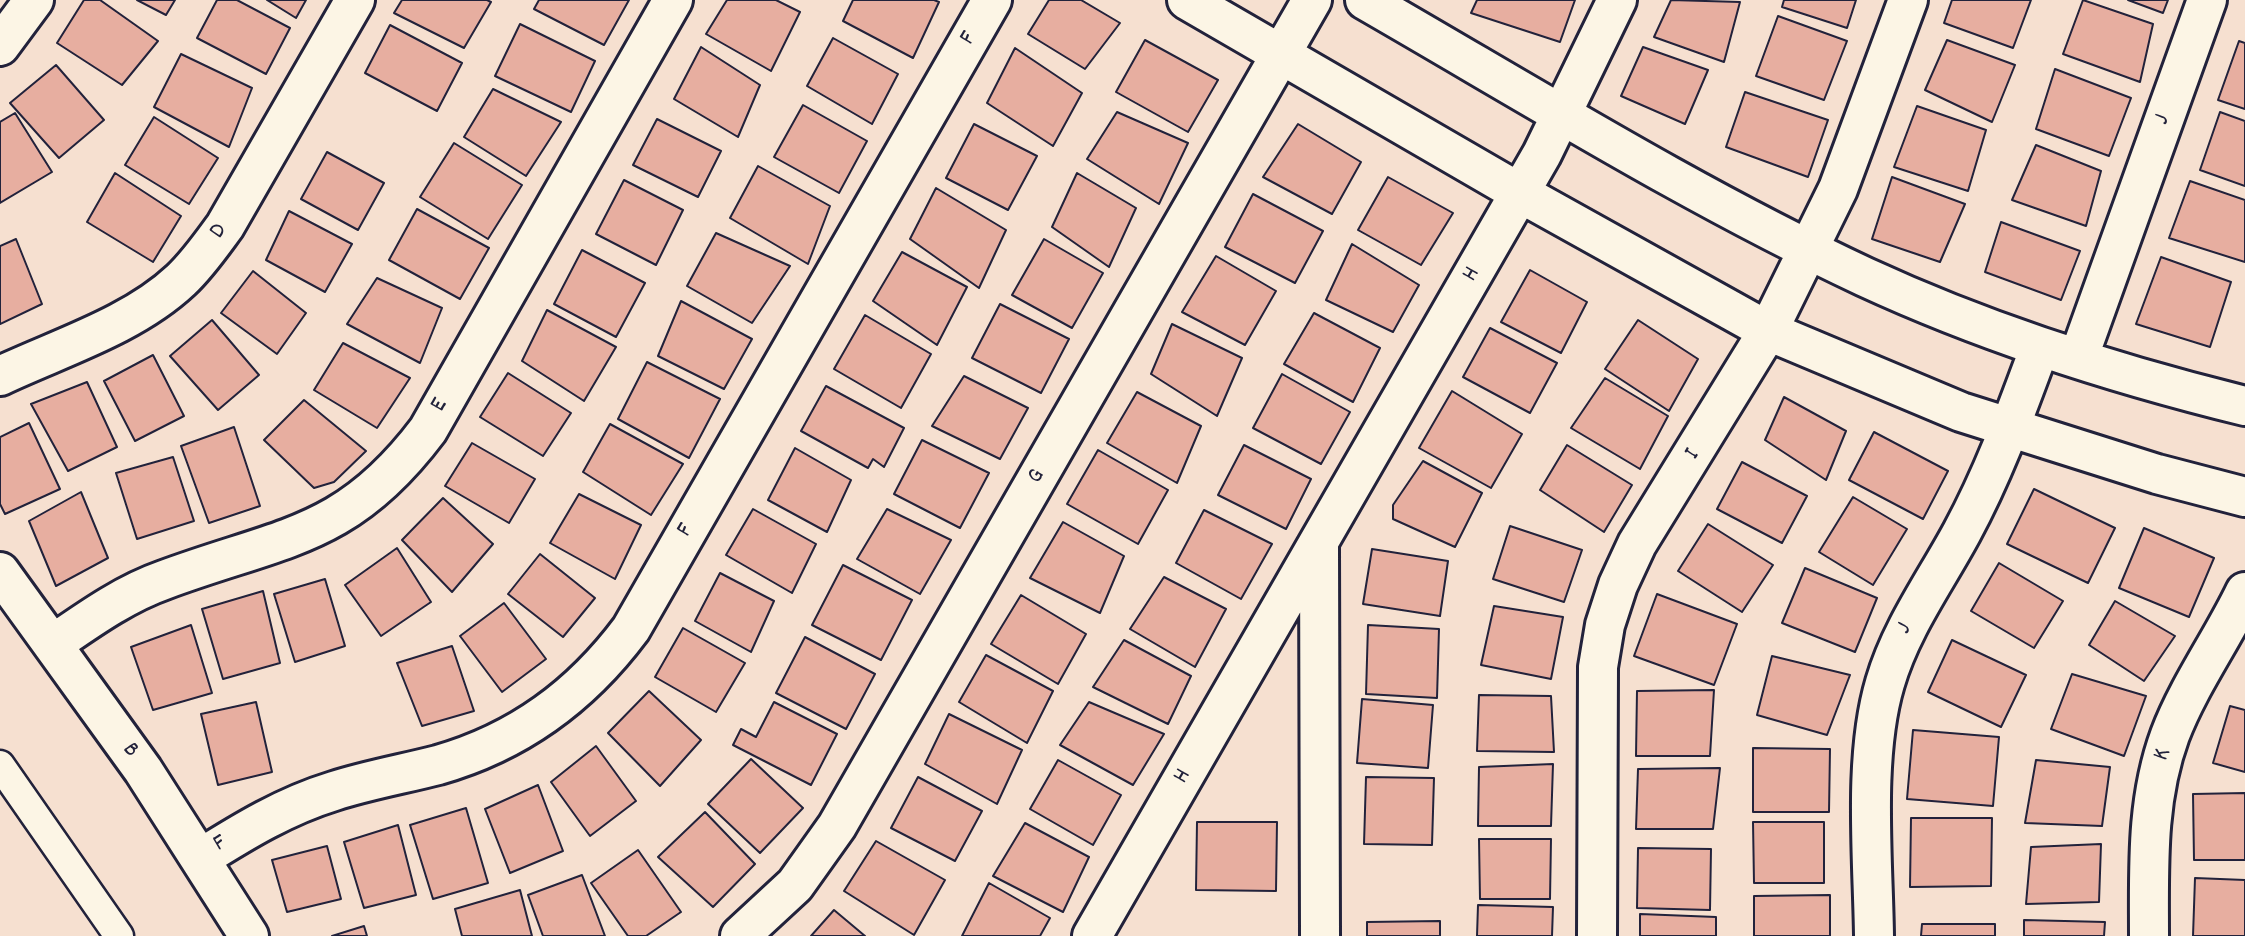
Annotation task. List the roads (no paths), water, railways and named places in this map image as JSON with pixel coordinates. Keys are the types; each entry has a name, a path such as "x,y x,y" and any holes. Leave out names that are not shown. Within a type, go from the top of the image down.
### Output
{"street":[{"path":"0,46 34,0"},
{"name":"D","path":"0,376 152,303 202,258 225,226 355,0"},
{"name":"E","path":"53,644 121,600 162,580 292,539 323,525 383,484 428,430 673,0"},
{"name":"F","path":"201,858 264,818 300,803 336,790 477,752 515,735 550,713 611,656 631,629 992,0"},
{"path":"1187,0 1768,331 1855,369 2010,428 2157,474 2245,497"},
{"name":"G","path":"740,936 795,885 830,836 1312,0"},
{"path":"1365,0 1678,181 1807,249 1940,309 2040,347 2245,406"},
{"name":"H","path":"1091,936 1520,192 1563,115 1617,0"},
{"name":"I","path":"1597,936 1598,667 1605,625 1618,585 1637,544 1768,331 1838,189 1908,0"},
{"name":"J","path":"2078,359 2207,0"},
{"name":"J","path":"1874,936 1873,753 1884,683 1898,644 1962,532 2010,428 2040,347"},
{"name":"H","path":"1319,544 1320,936"},
{"name":"B","path":"0,572 201,858 249,936"},
{"name":"K","path":"2149,936 2148,848 2158,773 2186,702 2245,592"}],"lane":[{"path":"0,765 119,936"}]}
